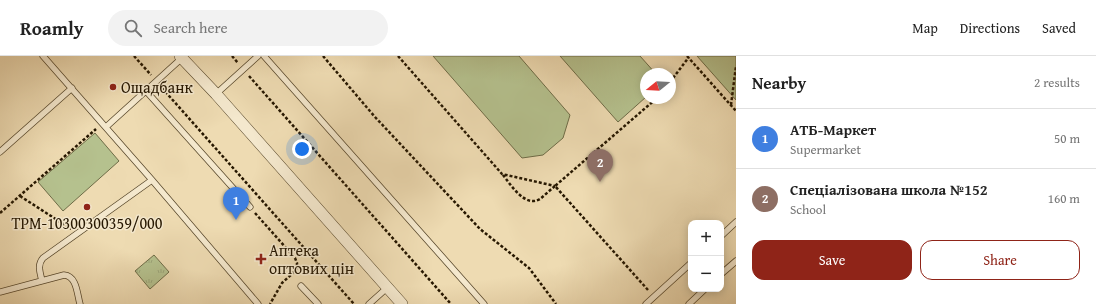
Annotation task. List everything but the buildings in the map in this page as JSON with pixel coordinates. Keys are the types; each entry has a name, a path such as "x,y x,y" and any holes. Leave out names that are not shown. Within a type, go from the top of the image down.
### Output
{"street":[{"path":"181,57 216,94 402,304"}],"lane":[{"path":"43,56 152,180 256,303"},
{"path":"216,94 258,56"},
{"path":"264,56 484,304"},
{"path":"104,125 146,91 181,57"},
{"path":"0,152 72,88"},
{"path":"146,91 250,207"},
{"path":"42,281 39,266 43,258 152,180"},
{"path":"724,233 736,222"},
{"path":"724,271 736,261"},
{"path":"646,304 688,266"},
{"path":"0,292 69,275 75,284 80,304"},
{"path":"301,286 318,304"},
{"path":"369,304 388,287"},
{"path":"689,304 702,292"}],"path":[{"path":"134,56 354,304"},
{"path":"232,56 451,304"},
{"path":"323,56 375,117 480,229 529,268 556,304"},
{"path":"398,56 523,198 528,201 540,199 650,104"},
{"path":"676,74 688,57 736,111"},
{"path":"731,105 736,66"},
{"path":"0,213 104,125"},
{"path":"502,174 555,186 654,297"},
{"path":"20,196 78,233"},
{"path":"250,207 295,258 297,263 297,268 282,283 270,304"}],"green space":[{"path":"433,56 519,56 570,115 563,138 543,155 522,158"},
{"path":"560,56 640,56 651,68 640,68 640,102 618,122"},
{"path":"697,56 736,56 736,100"},
{"path":"95,133 119,161 63,211 38,182"},
{"path":"154,255 169,272 150,289 135,271"}],"place":[{"name":"Ощадбанк","path":"113,87"},
{"name":"Спеціалізована школа №152","path":"600,182"},
{"name":"ТРМ-10300300359/000","path":"87,207"},
{"name":"АТБ-Маркет","path":"236,220"},
{"name":"Аптека оптових цін","path":"261,259"}]}
